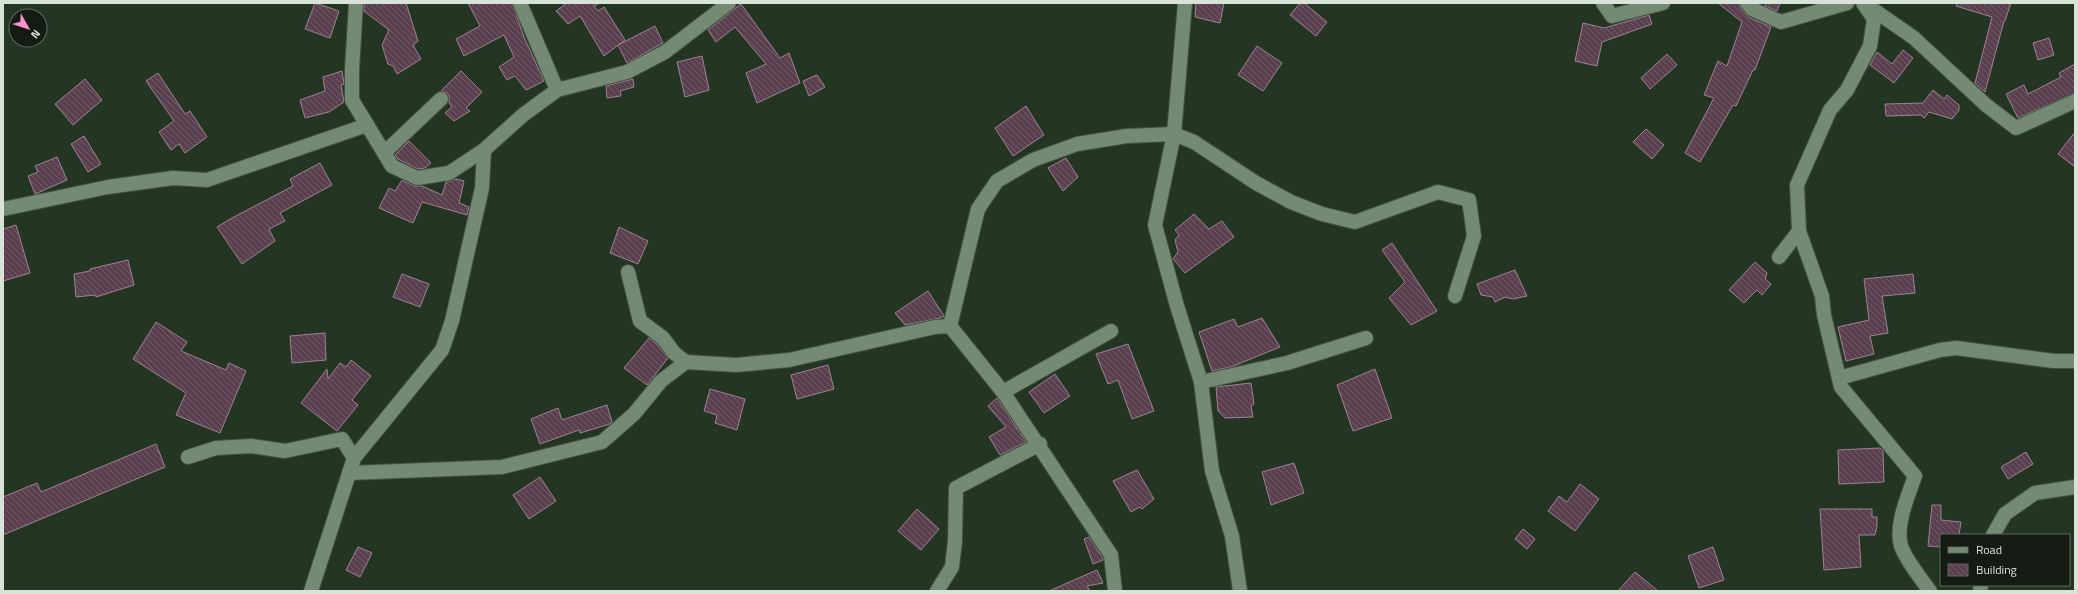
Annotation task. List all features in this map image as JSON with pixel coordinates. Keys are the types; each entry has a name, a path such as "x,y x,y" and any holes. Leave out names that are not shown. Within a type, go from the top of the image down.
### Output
{"street":[{"path":"356,3 352,70 352,100 392,166 417,178 449,173 484,150 523,115 557,90 627,72 665,52 729,3"},
{"path":"520,3 557,90"},
{"path":"1185,3 1174,134 1155,225 1177,306 1201,382 1212,471 1232,536 1240,591"},
{"path":"1603,3 1612,16 1663,3"},
{"path":"1747,3 1752,9 1781,22 1847,3"},
{"path":"1864,3 1914,38 1986,105 2016,128 2075,101"},
{"path":"1864,3 1874,20 1870,46 1847,90 1830,110 1796,185 1799,231 1822,296 1824,315 1841,387 1915,476 1901,515 1901,546 1917,574 1930,591"},
{"path":"384,153 441,99"},
{"path":"3,209 115,186 173,178 207,180 367,125"},
{"path":"950,326 978,210 996,181 1033,160 1077,144 1127,136 1174,134 1194,142 1256,183 1291,202 1322,214 1355,222 1438,192 1469,200 1474,236 1455,296"},
{"path":"311,591 354,458 442,350 452,321 482,188 484,150"},
{"path":"1779,257 1799,231"},
{"path":"628,272 640,321 663,338 674,353 686,362 736,365 789,360 935,327 950,326"},
{"path":"950,326 1003,392 1040,444 1111,555 1115,591"},
{"path":"1003,392 1111,331"},
{"path":"1201,382 1287,363 1366,338"},
{"path":"1839,378 1940,350 1956,348 2054,361 2075,361"},
{"path":"349,473 502,467 602,442 634,414 661,381 686,362"},
{"path":"188,457 216,448 244,446 285,451 342,438 354,458"},
{"path":"937,591 952,567 955,541 956,488 1040,444"},
{"path":"1994,534 2005,514 2035,493 2075,487"}],"building":[{"path":"315,3 339,11 330,38 305,29"},
{"path":"364,3 406,3 418,41 413,45 421,59 397,74 393,66 388,64 382,45 389,30 364,11"},
{"path":"468,3 512,3 524,37 544,81 526,90 515,76 507,80 499,67 514,57 504,35 464,56 456,39 480,26"},
{"path":"567,3 600,3 594,6 598,11 604,7 625,40 604,56 580,16 568,24 556,11"},
{"path":"1196,3 1224,3 1220,23 1195,17"},
{"path":"1300,3 1304,3 1327,22 1316,36 1290,15"},
{"path":"1718,3 1739,3 1740,8 1748,17 1771,27 1755,70 1753,70 1736,106 1733,105 1700,162 1685,153 1714,98 1704,95 1718,61 1727,66 1742,22"},
{"path":"1766,3 1780,3 1777,11 1765,6"},
{"path":"1957,3 2011,3 2004,21 1985,92 1975,83 1992,17 1956,6"},
{"path":"741,4 780,58 789,53 800,83 757,103 746,73 766,64 735,27 716,42 708,30"},
{"path":"1649,15 1652,24 1602,42 1597,66 1575,61 1583,23 1604,28"},
{"path":"655,26 663,43 627,63 618,45"},
{"path":"2049,38 2054,55 2038,60 2033,43"},
{"path":"1257,46 1282,63 1263,91 1238,75"},
{"path":"1903,50 1913,58 1894,83 1870,65 1877,52 1892,64"},
{"path":"1667,54 1677,65 1650,89 1641,78"},
{"path":"702,56 709,90 685,97 677,62"},
{"path":"2075,64 2075,93 2018,118 2006,94 2024,85 2028,94 2061,77 2059,73"},
{"path":"342,71 344,84 341,85 344,102 329,112 305,118 300,100 325,91 323,77"},
{"path":"461,71 482,92 466,108 470,111 454,121 445,113 452,107 449,103 447,93 441,91"},
{"path":"158,73 185,114 190,111 207,137 185,153 179,144 171,150 159,132 174,121 146,81"},
{"path":"817,75 825,87 809,96 803,81"},
{"path":"85,79 102,100 73,125 55,104"},
{"path":"633,79 634,87 620,91 621,96 607,98 606,86"},
{"path":"1933,90 1944,99 1947,95 1959,105 1959,110 1952,119 1929,112 1924,118 1921,115 1886,116 1885,104 1923,103"},
{"path":"1026,106 1044,135 1013,156 995,128"},
{"path":"1646,129 1664,145 1652,159 1633,142"},
{"path":"2075,132 2075,167 2058,154"},
{"path":"84,136 101,164 88,172 71,144"},
{"path":"409,141 431,163 425,168 418,169 398,159 395,155"},
{"path":"57,157 67,180 35,194 28,176 38,172 35,166"},
{"path":"1066,158 1078,177 1063,191 1048,168"},
{"path":"320,163 332,185 280,213 285,221 269,229 275,241 242,264 217,227 293,186 290,179"},
{"path":"456,179 464,181 459,203 469,207 467,215 422,202 413,223 379,208 389,188 395,191 402,180 414,186 422,186 442,195 446,182"},
{"path":"1194,214 1209,229 1222,221 1234,237 1185,273 1173,259 1178,252 1175,240 1179,235 1175,230"},
{"path":"16,225 30,273 3,281 3,229"},
{"path":"619,227 648,241 638,264 610,253"},
{"path":"1392,243 1437,311 1411,325 1389,298 1405,282 1382,250"},
{"path":"128,260 134,285 96,297 95,295 76,297 74,274"},
{"path":"1755,262 1767,273 1765,279 1771,284 1762,295 1757,290 1744,303 1729,290"},
{"path":"1515,270 1527,296 1513,299 1505,297 1495,302 1493,297 1481,295 1477,284"},
{"path":"402,274 429,284 420,307 393,297"},
{"path":"1913,274 1915,293 1882,296 1888,333 1870,336 1874,354 1846,361 1838,327 1869,320 1864,279"},
{"path":"928,291 944,316 905,325 895,313"},
{"path":"1262,318 1280,347 1231,367 1212,371 1199,332 1234,319 1238,327"},
{"path":"156,322 187,342 181,351 226,370 229,363 246,371 220,433 176,415 186,393 133,359"},
{"path":"325,333 326,360 292,363 290,336"},
{"path":"649,338 657,344 668,358 647,385 624,368"},
{"path":"1128,344 1154,411 1132,419 1118,380 1108,384 1096,354"},
{"path":"351,360 371,376 352,400 358,405 337,431 301,403 327,369 328,379 340,363 346,367"},
{"path":"828,365 834,389 797,399 791,375"},
{"path":"1375,369 1392,418 1353,431 1337,385"},
{"path":"1055,374 1070,396 1044,413 1029,392"},
{"path":"1251,383 1254,404 1251,406 1253,417 1225,418 1218,411 1216,387"},
{"path":"710,389 745,399 737,430 715,423 717,415 704,411"},
{"path":"997,398 1026,442 1000,455 989,437 1006,427 988,406"},
{"path":"607,405 612,422 610,424 580,433 579,430 540,444 531,419 558,408 562,420"},
{"path":"156,444 165,467 3,535 3,497 37,483 41,492"},
{"path":"1880,448 1883,451 1884,482 1839,484 1838,450"},
{"path":"2026,452 2033,464 2008,479 2001,467"},
{"path":"1294,463 1304,493 1271,505 1262,472"},
{"path":"1137,470 1154,499 1142,509 1140,507 1131,512 1113,481"},
{"path":"540,477 556,501 529,519 513,495"},
{"path":"1580,484 1599,499 1575,531 1548,511 1559,496 1567,502"},
{"path":"1932,505 1941,505 1941,520 1961,522 1959,534 1940,534 1940,547 1928,546"},
{"path":"917,509 939,529 921,550 898,531"},
{"path":"1820,509 1872,509 1872,517 1877,517 1877,526 1875,535 1859,535 1861,567 1824,570"},
{"path":"1523,529 1535,539 1527,549 1515,539"},
{"path":"1089,537 1103,558 1103,560 1093,564 1084,539"},
{"path":"358,547 372,553 360,577 346,570"},
{"path":"1713,547 1724,580 1699,588 1688,556"},
{"path":"1097,570 1103,583 1087,586 1090,591 1049,591"},
{"path":"1635,572 1658,591 1618,591"}]}
